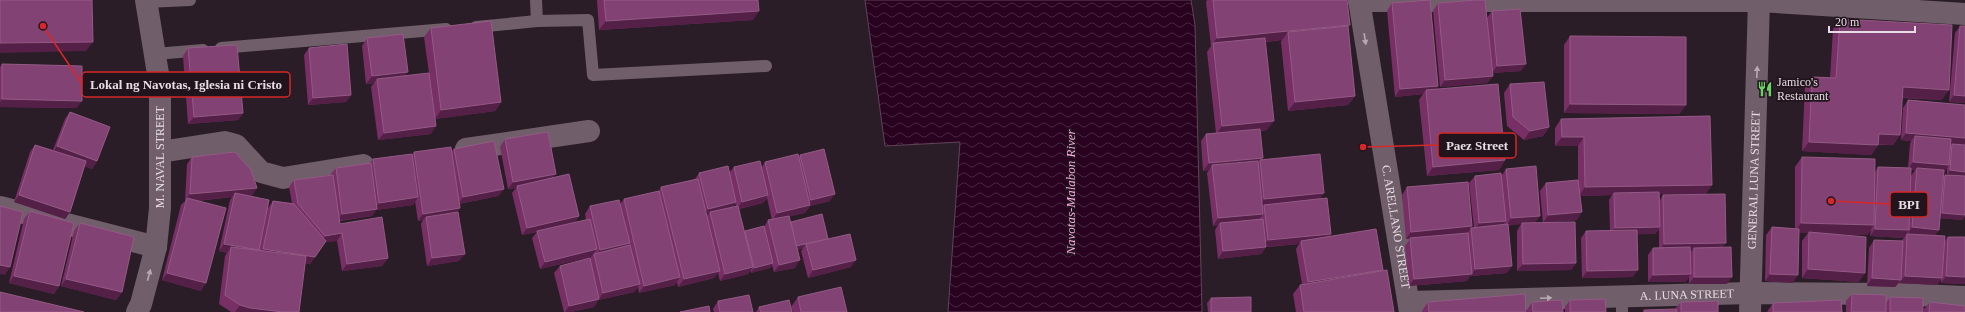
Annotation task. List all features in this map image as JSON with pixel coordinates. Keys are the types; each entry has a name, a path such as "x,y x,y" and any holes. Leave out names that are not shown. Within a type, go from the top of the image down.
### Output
{"street":[{"path":"1359,0 1759,1 1965,14"},
{"name":"C. ARELLANO STREET","path":"1359,0 1410,307"},
{"name":"M. NAVAL STREET","path":"137,312 141,304 156,247 160,208 160,86 146,1"},
{"name":"GENERAL LUNA STREET","path":"1750,302 1759,1"},
{"path":"448,152 589,131"},
{"path":"160,152 225,142 236,145 261,172 283,178 385,161"},
{"path":"0,207 156,247"},
{"name":"A. LUNA STREET","path":"1410,307 1750,302 1896,294 1965,297"}],"lane":[{"path":"146,1 193,0"},
{"path":"536,0 537,21"},
{"path":"155,54 537,21 588,20 593,75 766,66"}],"water":[{"name":"Navotas-Malabon River","path":"865,0 1191,0 1195,25 1202,312 948,312 960,142 885,146"}],"building":[{"path":"0,0 92,0 93,42 0,43"},
{"path":"604,0 758,0 759,11 606,21"},
{"path":"1213,0 1347,0 1350,25 1217,38"},
{"path":"1430,0 1438,86 1400,89 1392,3"},
{"path":"1485,0 1493,76 1445,80 1438,3"},
{"path":"1520,9 1526,64 1497,66 1492,11"},
{"path":"1840,19 1952,25 1949,90 1903,87 1900,135 1879,134 1878,145 1809,142 1812,77 1836,78"},
{"path":"491,21 501,102 441,110 431,28"},
{"path":"1348,26 1355,96 1295,102 1288,32"},
{"path":"1960,26 1965,26 1965,96 1954,95"},
{"path":"403,34 408,72 372,76 367,38"},
{"path":"1570,36 1686,37 1686,105 1570,104"},
{"path":"1265,38 1274,121 1222,126 1213,43"},
{"path":"347,44 351,95 313,98 309,48"},
{"path":"237,45 243,113 194,117 188,48"},
{"path":"2,64 82,66 82,101 2,99"},
{"path":"429,73 436,126 384,133 377,79"},
{"path":"1544,82 1549,127 1530,131 1513,117 1510,84"},
{"path":"1498,84 1505,160 1433,167 1426,90"},
{"path":"1908,100 1965,105 1965,138 1906,133"},
{"path":"70,112 110,127 97,161 57,146"},
{"path":"1710,116 1712,185 1585,187 1584,137 1562,137 1561,119"},
{"path":"1260,129 1263,158 1209,163 1206,134"},
{"path":"548,132 556,174 513,182 505,139"},
{"path":"1915,136 1951,139 1949,165 1913,162"},
{"path":"494,141 504,189 463,197 454,149"},
{"path":"1952,144 1965,145 1965,172 1950,170"},
{"path":"35,145 86,161 70,212 19,195"},
{"path":"451,147 460,208 423,214 414,152"},
{"path":"824,149 835,194 811,200 800,155"},
{"path":"235,152 251,170 257,188 190,194 192,157"},
{"path":"412,154 418,197 379,203 373,159"},
{"path":"798,154 810,205 777,213 765,162"},
{"path":"1320,154 1324,193 1264,199 1260,160"},
{"path":"1802,157 1875,159 1874,225 1801,223"},
{"path":"760,161 768,195 742,202 734,167"},
{"path":"1258,161 1263,214 1218,218 1212,165"},
{"path":"371,163 377,209 342,214 336,168"},
{"path":"728,166 736,202 708,209 699,173"},
{"path":"1536,166 1540,216 1511,218 1506,169"},
{"path":"1878,167 1911,168 1909,230 1875,229"},
{"path":"1917,168 1944,170 1939,230 1912,227"},
{"path":"1501,173 1506,221 1479,223 1475,176"},
{"path":"569,174 579,216 527,228 517,186"},
{"path":"333,175 340,224 382,217 388,258 347,264 342,233 325,236 298,204 294,180"},
{"path":"1945,175 1965,176 1965,215 1942,213"},
{"path":"698,179 720,271 684,279 661,187"},
{"path":"1578,180 1582,212 1548,215 1546,183"},
{"path":"1468,182 1472,226 1411,232 1407,187"},
{"path":"659,191 680,277 644,286 624,199"},
{"path":"1659,192 1660,227 1615,228 1614,193"},
{"path":"235,193 269,200 259,250 224,244"},
{"path":"1725,194 1726,243 1664,244 1663,195"},
{"path":"187,198 226,208 206,283 167,273"},
{"path":"1327,198 1331,234 1268,240 1264,205"},
{"path":"619,200 630,243 600,250 590,206"},
{"path":"273,201 294,204 326,241 315,257 263,249"},
{"path":"0,206 23,212 10,267 0,265"},
{"path":"738,206 753,267 725,274 710,212"},
{"path":"30,211 74,223 59,286 14,276"},
{"path":"458,212 465,254 432,258 426,217"},
{"path":"822,214 828,239 796,246 791,222"},
{"path":"789,216 800,260 779,265 768,220"},
{"path":"590,219 597,249 545,262 537,231"},
{"path":"1263,219 1266,247 1223,251 1220,223"},
{"path":"1575,222 1576,263 1523,264 1522,223"},
{"path":"80,223 134,237 122,292 66,279"},
{"path":"1508,224 1512,266 1475,269 1471,228"},
{"path":"764,226 773,263 754,268 745,231"},
{"path":"1772,227 1799,229 1798,275 1770,274"},
{"path":"1376,229 1383,270 1308,282 1301,241"},
{"path":"1637,230 1638,270 1587,271 1586,231"},
{"path":"1809,232 1866,237 1865,273 1808,269"},
{"path":"1468,233 1472,274 1414,279 1410,238"},
{"path":"850,234 856,260 813,270 806,244"},
{"path":"1907,234 1945,236 1942,278 1905,276"},
{"path":"1948,237 1965,237 1965,277 1946,276"},
{"path":"1874,240 1903,241 1901,280 1872,278"},
{"path":"630,245 640,284 603,293 594,254"},
{"path":"231,247 306,256 299,312 283,312 250,308 240,305 225,295"},
{"path":"1690,247 1691,274 1653,275 1653,248"},
{"path":"1731,247 1732,277 1694,277 1694,248"},
{"path":"590,258 599,299 569,306 560,266"},
{"path":"1387,270 1394,312 1304,312 1300,285"},
{"path":"841,287 847,312 801,312 798,297"},
{"path":"0,292 84,312 0,312"},
{"path":"1525,294 1526,312 1429,312 1428,302"},
{"path":"1852,294 1886,295 1886,312 1851,312"},
{"path":"749,295 753,312 720,312 718,301"},
{"path":"1251,297 1251,312 1211,312 1211,298"},
{"path":"1890,297 1923,298 1923,312 1890,312"},
{"path":"1605,299 1606,312 1570,312 1570,300"},
{"path":"789,300 792,312 761,312 759,307"},
{"path":"1562,300 1563,312 1533,312 1532,302"},
{"path":"1841,300 1842,312 1773,312 1773,303"},
{"path":"1718,301 1718,312 1681,312 1681,302"},
{"path":"1930,302 1965,306 1965,312 1929,312"},
{"path":"709,306 710,312 680,312"},
{"path":"1676,309 1677,312 1644,312 1644,310"}],"place":[{"name":"Lokal ng Navotas, Iglesia ni Cristo","path":"43,26"},
{"name":"Jamico's Restaurant","path":"1765,89"},
{"name":"Paez Street","path":"1363,147"},
{"name":"BPI","path":"1831,201"}]}
